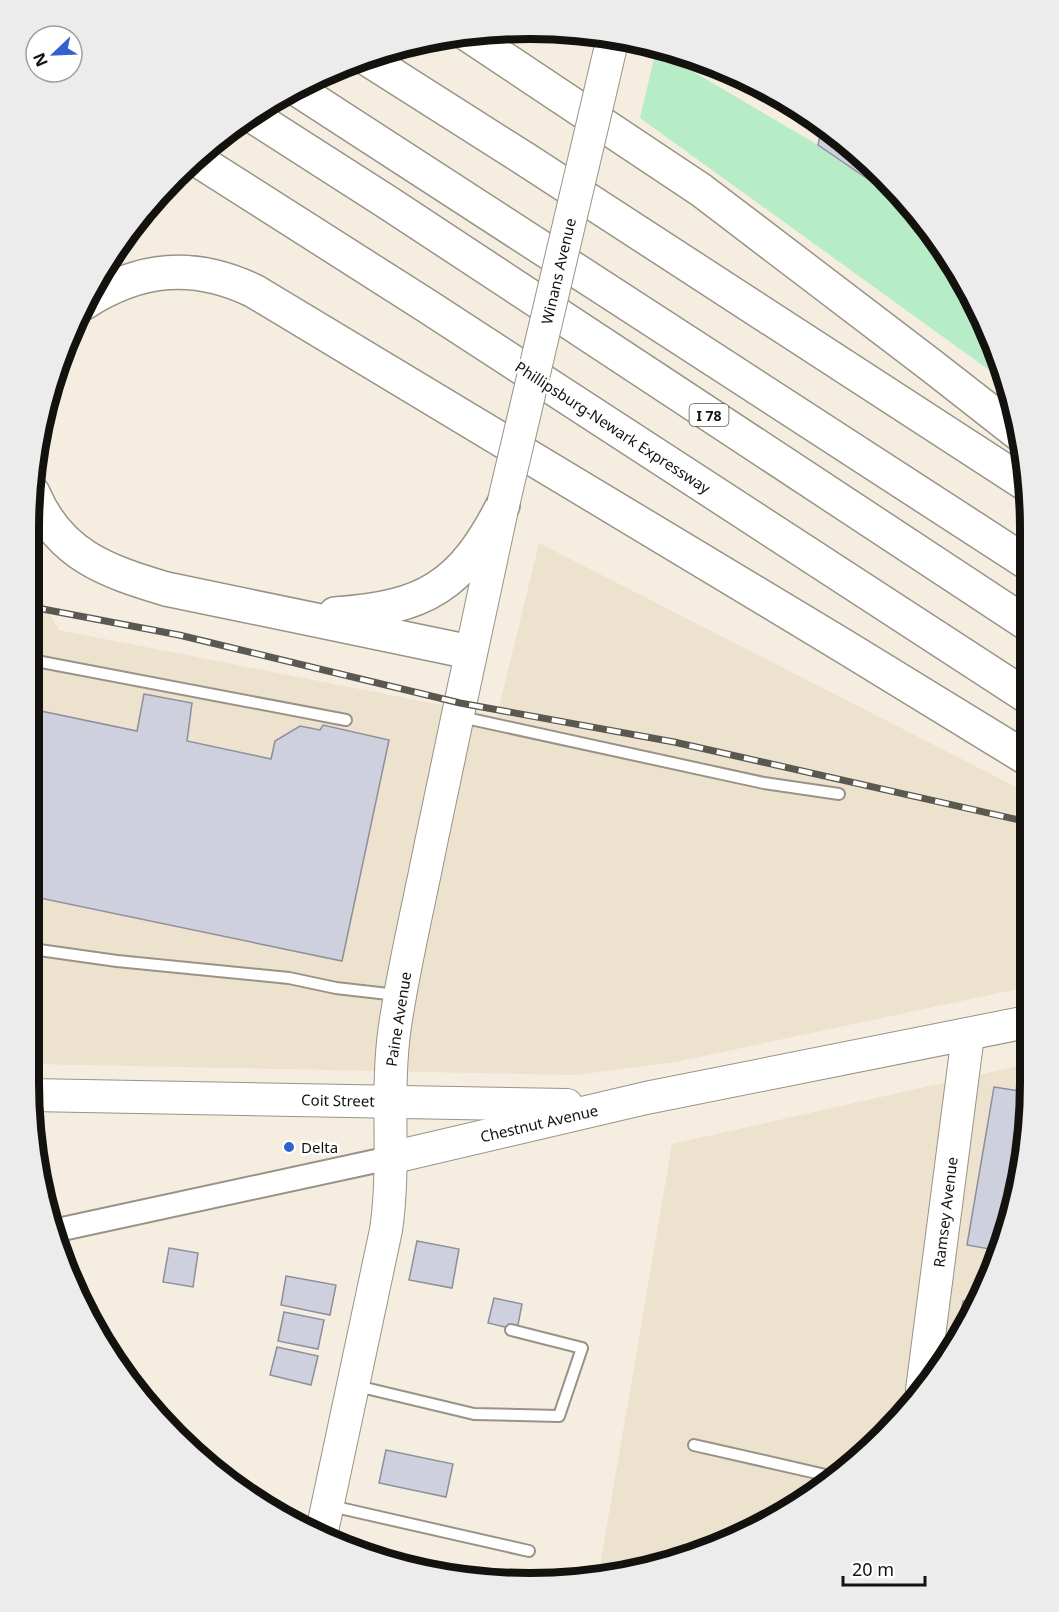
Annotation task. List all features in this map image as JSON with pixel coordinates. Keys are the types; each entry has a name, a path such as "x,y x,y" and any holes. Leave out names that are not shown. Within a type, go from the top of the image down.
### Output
{"highway":[{"path":"485,43 701,190 1009,426"},
{"path":"375,64 1017,479"},
{"path":"305,94 1020,558"},
{"name":"I 78","path":"259,120 1020,619"},
{"name":"Phillipsburg-Newark Expressway","path":"203,164 437,312 1020,692"},
{"path":"101,292 131,279 168,272 213,276 254,291 1020,754"},
{"path":"40,505 52,527 64,540 90,561 106,569 166,589 470,652"},
{"path":"276,612 354,613 388,608 416,600 433,592 460,569 484,541 503,505"}],"main road":[{"name":"Winans Avenue","path":"503,505 610,50"},
{"name":"Paine Avenue","path":"323,1527 386,1230 391,1187 389,1101 391,1055 400,995 470,652 503,505"},
{"name":"Chestnut Avenue","path":"390,1158 646,1098 1020,1024"},
{"name":"Ramsey Avenue","path":"924,1374 968,1035"},
{"name":"Coit Street","path":"39,1095 568,1105 646,1098"}],"street":[{"name":"Chestnut Avenue","path":"62,1229 390,1158"}],"lane":[{"path":"39,661 346,720"},
{"path":"457,716 764,783 839,795"},
{"path":"39,950 117,961 289,978 336,988 400,995"},
{"path":"354,1385 474,1414 559,1416 582,1348 511,1330"},
{"path":"694,1445 824,1475"},
{"path":"328,1505 529,1551"}],"shaded area":[{"path":"539,543 1020,789 1020,988 676,1062 576,1075 39,1064 39,595 59,630 497,716"},
{"path":"1020,1066 1016,1147 1011,1178 994,1240 983,1270 954,1328 919,1381 898,1406 853,1451 828,1472 775,1507 717,1536 687,1547 625,1564 600,1568 672,1144"}],"green space":[{"path":"655,56 676,62 818,145 881,188 919,231 954,284 983,342 995,374 640,118"}],"building":[{"path":"820,135 853,161 881,188 818,145"},
{"path":"144,694 192,703 187,741 271,759 275,741 300,726 320,730 323,725 389,740 342,961 39,898 39,711 137,731"},
{"path":"994,1087 1020,1091 1016,1147 1011,1178 994,1240 991,1249 967,1245"},
{"path":"417,1241 459,1249 452,1288 409,1280"},
{"path":"169,1248 198,1253 193,1287 163,1282"},
{"path":"286,1276 336,1285 330,1315 281,1305"},
{"path":"494,1298 522,1304 517,1330 488,1323"},
{"path":"963,1301 968,1302 961,1315"},
{"path":"284,1312 324,1320 318,1349 278,1341"},
{"path":"277,1347 318,1356 311,1385 270,1375"},
{"path":"386,1450 453,1464 446,1497 379,1483"}],"railway":[{"path":"39,608 179,635 460,703 674,742 1020,820"}],"place":[{"name":"Delta","path":"289,1147"}]}
